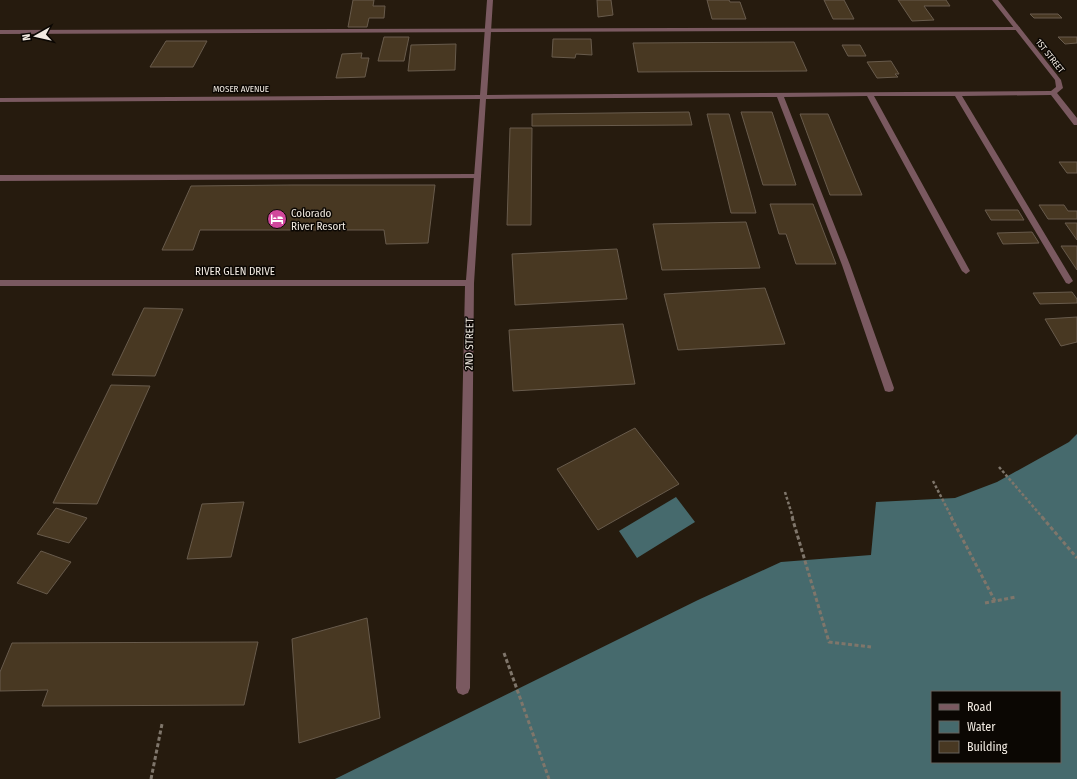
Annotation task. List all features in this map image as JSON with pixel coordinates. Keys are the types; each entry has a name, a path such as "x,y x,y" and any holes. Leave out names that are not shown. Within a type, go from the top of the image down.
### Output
{"street":[{"name":"2ND STREET","path":"463,688 470,283 490,0"},
{"name":"1ST STREET","path":"994,0 1058,80 1060,88 1053,93"},
{"path":"0,32 1017,28"},
{"path":"957,93 1070,282"},
{"path":"1053,93 1077,123"},
{"name":"MOSER AVENUE","path":"0,100 1053,93"},
{"path":"869,94 966,271"},
{"path":"780,95 846,265 889,388"},
{"path":"0,178 477,176"},
{"name":"RIVER GLEN DRIVE","path":"0,283 470,283"}],"path":[{"path":"999,466 1077,558"},
{"path":"933,481 995,602"},
{"path":"785,492 829,642 870,647"},
{"path":"985,603 1016,597"},
{"path":"504,653 549,779"},
{"path":"151,779 162,724"}],"water":[{"path":"1077,434 1077,779 335,779 698,600 781,562 871,555 876,502 955,498 997,482 1069,442"},
{"path":"676,497 695,522 637,558 619,531"}],"building":[{"path":"353,0 374,0 373,6 385,6 384,18 369,18 367,27 348,27"},
{"path":"597,0 611,0 613,15 598,17"},
{"path":"707,0 729,0 730,2 740,2 746,19 712,19"},
{"path":"824,0 844,0 854,19 833,19"},
{"path":"898,0 946,0 950,6 924,6 934,20 912,21"},
{"path":"1030,14 1058,14 1062,18 1034,18"},
{"path":"384,37 409,37 404,61 378,61"},
{"path":"1058,37 1077,37 1077,43 1065,44"},
{"path":"553,39 591,39 592,55 576,54 575,58 552,57"},
{"path":"166,41 207,41 193,67 150,67"},
{"path":"794,42 807,71 638,72 633,43"},
{"path":"456,44 455,70 408,71 411,45"},
{"path":"842,45 860,45 866,56 848,56"},
{"path":"362,53 361,58 369,58 365,77 336,78 342,54"},
{"path":"891,61 899,74 895,74 898,77 877,78 867,62"},
{"path":"689,112 692,125 532,126 532,114"},
{"path":"741,112 772,112 796,185 763,185"},
{"path":"707,114 729,114 756,213 731,213"},
{"path":"800,114 828,114 862,195 830,195"},
{"path":"510,128 532,128 531,225 507,225"},
{"path":"1059,162 1077,162 1077,173 1067,173"},
{"path":"435,185 428,243 386,244 384,230 200,230 193,250 162,250 191,186"},
{"path":"770,204 813,204 836,264 796,264 786,234 779,234"},
{"path":"1039,205 1064,205 1068,211 1077,211 1077,219 1048,219"},
{"path":"985,210 1018,210 1024,220 991,220"},
{"path":"746,222 760,268 662,270 653,224"},
{"path":"1065,223 1077,223 1077,240"},
{"path":"1032,232 1039,243 1003,244 997,233"},
{"path":"1061,246 1077,246 1077,270"},
{"path":"617,249 627,299 515,305 512,254"},
{"path":"765,288 785,344 678,350 664,294"},
{"path":"1072,292 1077,299 1077,303 1040,304 1033,293"},
{"path":"144,308 183,309 155,376 112,375"},
{"path":"1077,317 1077,342 1061,346 1045,319"},
{"path":"623,324 635,384 513,391 509,330"},
{"path":"111,385 150,386 97,504 53,503"},
{"path":"635,428 679,484 598,530 557,469"},
{"path":"244,502 231,557 187,559 202,504"},
{"path":"56,508 87,518 69,543 37,534"},
{"path":"41,551 71,562 47,594 17,583"},
{"path":"367,618 380,718 299,743 292,639"},
{"path":"258,642 244,705 42,706 48,690 0,691 0,672 12,643"}],"place":[{"name":"Colorado River Resort","path":"277,219"}]}
